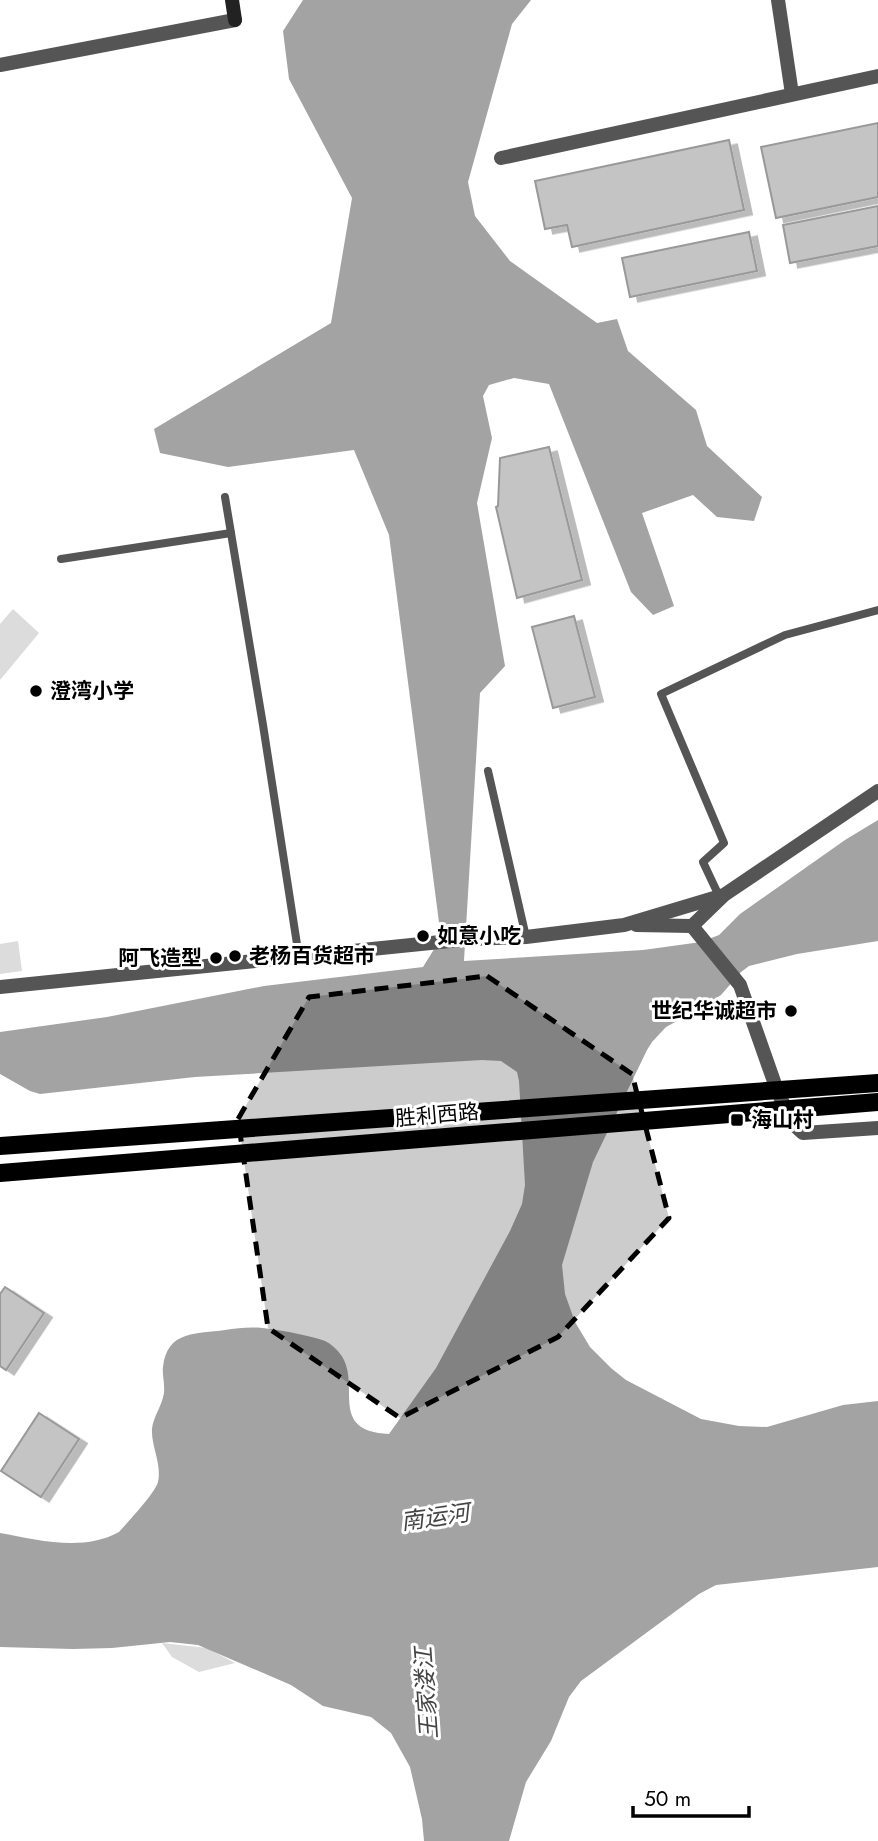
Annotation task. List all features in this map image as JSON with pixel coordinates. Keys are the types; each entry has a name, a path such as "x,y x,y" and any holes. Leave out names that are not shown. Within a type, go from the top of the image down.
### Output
{"main road":[{"name":"胜利西路","path":"0,1146 878,1083"},
{"name":"胜利西路","path":"0,1173 878,1102"}],"street":[{"path":"0,65 236,20 232,0"},
{"path":"778,0 792,94"},
{"path":"501,158 878,76"},
{"path":"0,987 470,939 526,937 624,925 722,895 878,791"},
{"path":"695,930 722,895"},
{"path":"624,925 695,930 740,985 777,1090 792,1123 803,1133 878,1128"}],"lane":[{"path":"225,497 299,957"},
{"path":"61,559 231,533"},
{"path":"722,895 703,862 724,843 661,694 785,635 878,610"},
{"path":"488,771 526,937"}],"highlighted area":[{"path":"487,976 632,1074 669,1218 558,1337 400,1418 268,1328 238,1119 309,997"}],"shaded area":[{"path":"13,609 39,633 0,680 0,624"},
{"path":"18,941 22,971 0,974 0,944"},
{"path":"162,1643 207,1648 235,1663 199,1672 172,1657"}],"water":[{"path":"303,0 531,0 512,24 468,182 475,216 510,261 597,323 617,319 628,351 696,410 707,446 762,497 754,521 717,517 693,495 642,513 674,606 653,615 631,592 549,384 514,378 489,385 483,396 492,438 477,503 505,666 480,693 464,961 643,950 701,942 719,935 740,914 878,820 878,941 797,954 749,966 721,995 666,1027 647,1050 593,1162 562,1265 565,1294 575,1322 590,1347 626,1380 701,1419 739,1426 767,1427 843,1405 878,1401 878,1567 716,1585 699,1594 581,1681 569,1697 551,1741 526,1782 509,1841 424,1841 422,1819 410,1767 391,1733 371,1717 323,1706 291,1685 198,1645 170,1642 112,1648 0,1647 0,1533 76,1543 91,1542 119,1532 147,1500 158,1482 159,1469 152,1429 164,1393 163,1370 166,1355 177,1340 194,1334 253,1328 285,1331 325,1341 334,1347 347,1367 352,1416 358,1425 370,1431 389,1434 436,1368 522,1204 525,1185 519,1081 517,1072 501,1061 195,1077 40,1094 0,1074 0,1032 107,1017 264,986 423,967 441,938 389,535 354,450 228,467 160,453 154,429 331,323 352,198 289,79 283,31"}],"building":[{"path":"878,123 878,197 776,218 761,147"},
{"path":"729,140 744,210 572,247 567,225 545,229 535,181"},
{"path":"878,206 878,246 790,263 783,225"},
{"path":"749,232 757,271 630,297 622,258"},
{"path":"549,447 582,580 517,598 496,507 500,458"},
{"path":"574,616 595,697 553,708 532,627"},
{"path":"5,1287 44,1313 6,1370 0,1366 0,1294"},
{"path":"39,1413 79,1439 41,1497 1,1471"}],"place":[{"name":"澄湾小学","path":"36,691"},
{"name":"如意小吃","path":"423,936"},
{"name":"老杨百货超市","path":"235,956"},
{"name":"阿飞造型","path":"216,958"},
{"name":"世纪华诚超市","path":"791,1011"},
{"name":"海山村","path":"737,1120"}],"water label":[{"name":"南运河","path":"435,1517"},
{"name":"王家溇江","path":"426,1693"}]}
